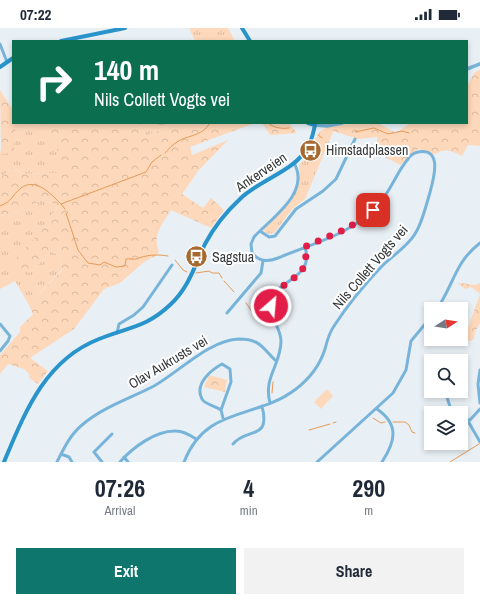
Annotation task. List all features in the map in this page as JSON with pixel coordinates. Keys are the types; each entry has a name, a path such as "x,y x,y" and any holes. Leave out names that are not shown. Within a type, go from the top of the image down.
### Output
{"main road":[{"path":"67,40 125,28"},
{"path":"242,28 249,40"},
{"path":"0,66 12,59"},
{"name":"Ankerveien","path":"4,462 31,401 48,375 82,347 99,339 148,322 172,304 188,283 209,237 226,213 248,191 294,163 308,148 315,125"}],"street":[{"path":"0,44 7,62"},
{"path":"468,69 480,64"},
{"path":"315,125 327,126 337,124"},
{"path":"260,231 269,237 275,236 296,209 323,192 333,183 343,167 355,139"},
{"name":"Nils Collett Vogts vei","path":"184,462 196,438 223,418 270,403 291,393 308,378 321,359 334,326 379,270 415,234 422,219 435,174 436,166 434,160 429,155 422,152 412,155 407,160 388,193 370,214 348,228 274,260 263,261"},
{"path":"227,313 261,273 263,261 255,257 251,247 252,239 295,193 298,178 294,163"},
{"path":"442,302 460,263 480,242"},
{"path":"270,403 267,386 280,352 281,338 271,314 272,300 276,292 298,275 304,268 307,256 304,247"},
{"path":"117,333 119,324 134,315 143,307 172,265"},
{"path":"0,324 10,336 0,351"},
{"path":"317,462 377,409 397,387 406,370 411,342 424,326"},
{"name":"Olav Aukrusts vei","path":"57,462 70,437 88,420 156,385 215,346 234,340 248,340 265,348 276,361"},
{"path":"221,410 204,402 201,392 204,378 215,367 222,364 230,369 231,382 221,410 223,418"},
{"path":"480,370 478,384 480,403"},
{"path":"233,444 238,439 256,432 261,428 266,419 262,406"},
{"path":"377,409 389,420 393,435 390,450 382,462"},
{"path":"480,409 477,415 468,421 480,442"},
{"path":"120,462 124,457 144,443 166,432 180,432 196,438"},
{"path":"102,462 96,458 94,452 112,434"},
{"path":"61,454 69,457 72,462"},
{"path":"124,457 128,462"}],"green space":[{"path":"189,28 228,28 234,40 195,40"},
{"path":"480,70 480,146 468,145 462,156 448,151 441,151 433,155 418,149 400,165 377,153 377,137 358,139 333,131 336,125 380,124 396,133 409,124 468,124 468,84 475,72"},
{"path":"0,90 12,108 12,124 139,124 146,136 175,124 252,124 190,147 192,155 228,140 199,170 182,194 203,208 211,198 224,210 211,228 171,210 161,225 157,235 157,245 159,251 157,255 144,262 120,283 104,289 74,329 30,358 48,371 38,384 29,378 29,374 24,369 8,364 0,374 0,355 20,332 20,327 33,314 29,305 62,270 60,256 51,251 30,273 10,265 41,231 57,207 46,198 11,214 0,216 0,178 14,167 21,174 59,173 57,147 41,125 15,130 14,153 1,154"},
{"path":"139,124 175,124 146,136"},
{"path":"263,124 290,124 297,133 270,135"},
{"path":"41,125 57,147 60,173 21,174 14,167 0,178 0,150 2,154 15,130"},
{"path":"336,125 305,199 293,208 274,233 268,234 263,230 285,208 295,194 298,186 299,165 309,154 319,133 324,129"},
{"path":"46,198 57,207 41,231 30,273 51,251 60,256 62,269 29,305 15,281 0,289 0,216 11,214"},
{"path":"480,283 480,294 471,287 466,289 458,284 475,285"},
{"path":"480,294 480,323 475,332 474,339 471,341 468,340 468,328"},
{"path":"209,375 227,380 225,392 204,387"},
{"path":"327,389 333,396 321,409 314,402"}],"waterway":[{"path":"165,153 176,143 202,131 209,124"},
{"path":"270,124 278,128 289,128"},
{"path":"355,132 374,128 388,134 402,131 409,133"},
{"path":"318,135 322,138"},
{"path":"0,206 10,200 21,188 32,184 43,188 61,204 146,172 152,162 161,155"},
{"path":"61,204 65,209"},
{"path":"66,213 78,250 88,263 100,265 104,262 116,267 125,266 126,259 135,259 152,255 168,256"},
{"path":"175,260 183,270 187,272"},
{"path":"196,273 209,271 212,273 219,273 222,278"},
{"path":"224,281 234,292"},
{"path":"246,303 253,313"},
{"path":"272,393 273,382"},
{"path":"373,418 381,423 385,422"},
{"path":"393,422 405,422 409,425 412,432 415,433"},
{"path":"309,430 330,424"},
{"path":"450,462 479,444"}],"place":[{"name":"Himstadplassen","path":"311,150"},
{"name":"Sagstua","path":"197,257"}],"route":[{"path":"271,306 276,292 298,275 304,268 307,256 304,247 339,233 364,218 373,210"}]}
